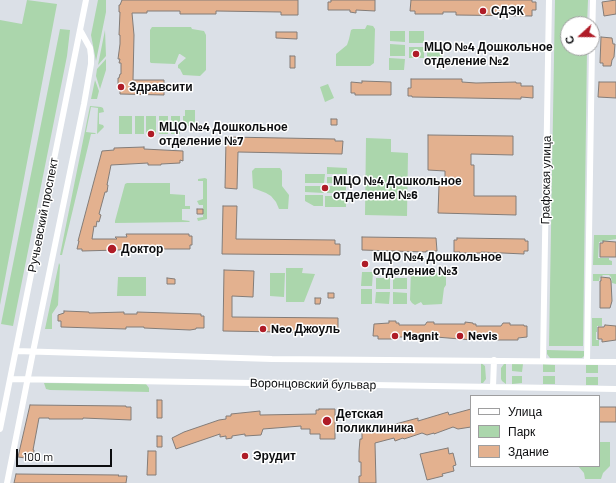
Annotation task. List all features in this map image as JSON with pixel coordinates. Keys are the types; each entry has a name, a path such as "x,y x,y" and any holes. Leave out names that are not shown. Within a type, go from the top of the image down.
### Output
{"street":[{"name":"Ручьевский проспект","path":"0,429 86,0"},
{"name":"Графская улица","path":"543,361 549,0"},
{"path":"593,0 593,16"},
{"path":"7,483 32,352 91,64 90,48 80,30"},
{"path":"587,362 592,56"},
{"name":"Воронцовский бульвар","path":"16,351 272,359 616,362"},
{"path":"493,387 494,360"},
{"name":"Воронцовский бульвар","path":"10,379 616,389"}],"green space":[{"path":"27,0 57,4 0,305 0,20 22,24"},
{"path":"98,0 106,0 106,12 96,61 91,35"},
{"path":"555,0 588,0 587,16 560,16 560,56 587,56 583,346 549,346"},
{"path":"367,25 373,26 375,29 374,63 370,66 336,66 336,54 347,45 351,30 365,29"},
{"path":"152,27 191,27 192,29 204,31 206,35 206,70 200,76 183,75 178,68 178,65 186,58 180,54 175,64 151,63 150,30"},
{"path":"60,29 70,30 67,56 13,326 1,324"},
{"path":"105,30 106,56 98,65"},
{"path":"390,31 405,31 405,42 390,41"},
{"path":"409,31 424,31 424,43 409,43"},
{"path":"390,44 405,45 405,56 390,56"},
{"path":"409,47 424,47 424,58 409,58"},
{"path":"427,50 442,50 442,60 427,58"},
{"path":"389,58 405,59 404,70 389,70"},
{"path":"106,59 106,70 100,89 96,76 97,69"},
{"path":"95,80 99,91 97,99 91,99"},
{"path":"328,84 334,98 325,102 320,87"},
{"path":"90,106 103,108 104,112 99,113 99,124 103,125 104,127 97,134 98,108 91,107 86,132 96,134 91,134 62,255 60,255"},
{"path":"185,110 195,110 195,126 183,126 183,116 185,116"},
{"path":"119,116 132,116 132,134 119,134"},
{"path":"135,116 144,116 144,134 135,134"},
{"path":"146,116 156,116 156,134 146,134"},
{"path":"159,116 168,116 168,134 159,134"},
{"path":"171,116 180,116 180,134 171,134"},
{"path":"366,138 391,139 391,152 408,153 407,216 365,215"},
{"path":"327,167 347,168 347,174 327,174"},
{"path":"255,168 280,168 282,171 282,186 289,195 288,209 279,209 271,196 253,188 252,171"},
{"path":"305,174 325,174 324,183 305,183"},
{"path":"327,177 346,177 346,184 327,183"},
{"path":"198,179 207,179 207,219 198,221 197,218 203,217 203,205 199,205 197,201 203,199 203,181 198,181"},
{"path":"170,183 170,194 185,195 185,206 190,206 190,209 182,209 182,220 190,221 115,223 125,184"},
{"path":"305,186 324,186 324,193 305,192"},
{"path":"327,186 346,186 346,193 327,193"},
{"path":"305,195 323,195 323,206 314,206 305,201"},
{"path":"325,196 346,196 346,207 325,207"},
{"path":"594,235 616,235 616,239 599,242 598,258 609,258 609,260 612,261 612,265 593,265"},
{"path":"59,263 58,305 52,314 52,329 45,329"},
{"path":"286,268 303,268 302,273 315,274 304,302 286,302"},
{"path":"411,269 422,270 423,273 428,269 438,273 439,270 446,270 446,285 444,288 442,304 423,305 421,302 415,305 412,303 410,300"},
{"path":"362,272 373,272 372,286 361,286"},
{"path":"270,273 285,273 284,297 270,296"},
{"path":"593,274 616,274 616,284 612,283 609,275 600,276 599,281 593,281"},
{"path":"118,277 146,277 146,296 117,296"},
{"path":"376,278 390,278 390,289 376,289"},
{"path":"393,278 407,278 407,289 393,289"},
{"path":"361,289 372,289 372,304 361,304"},
{"path":"376,292 390,292 389,304 375,303"},
{"path":"393,292 407,293 407,304 393,304"},
{"path":"592,318 602,318 602,326 597,326 596,332 596,340 599,340 599,346 592,346"},
{"path":"547,350 584,351 584,356 582,358 550,358 547,354"},
{"path":"481,363 485,366 486,379 483,383 481,383"},
{"path":"504,364 506,364 506,384 501,379 501,368"},
{"path":"512,364 523,364 522,372 512,371"},
{"path":"543,364 555,365 555,372 543,372"},
{"path":"586,365 598,365 598,373 586,373"},
{"path":"512,376 522,376 522,383 512,384"},
{"path":"543,376 555,376 555,384 543,384"},
{"path":"586,377 598,377 598,385 586,385"},
{"path":"44,383 146,384 149,388 149,392 50,390 46,389"},
{"path":"600,442 610,442 610,466 603,473 601,479 585,479 584,473 579,467 600,467"}],"building":[{"path":"122,0 298,0 298,15 281,15 281,12 216,11 216,14 180,14 180,11 147,11 147,13 132,13 134,35 133,80 164,80 164,95 120,94 118,84 118,78 121,74 121,63 119,63 120,59 118,59 120,44 119,5"},
{"path":"331,0 375,0 375,11 356,10 356,13 350,12 350,10 328,10 328,2 331,2"},
{"path":"411,0 532,0 532,2 536,2 536,10 532,10 532,16 456,15 456,12 443,12 443,14 415,14 415,11 410,11"},
{"path":"616,0 616,14 604,16 602,2"},
{"path":"276,32 297,32 297,39 276,38"},
{"path":"601,37 612,38 613,44 615,44 614,57 611,66 603,66 603,63 600,63"},
{"path":"290,56 295,56 295,68 290,68"},
{"path":"411,79 462,79 462,82 476,83 516,82 521,83 521,86 533,86 533,98 412,97 408,96 408,88 411,88"},
{"path":"362,81 391,82 391,95 355,95 355,93 351,93 351,82 362,83"},
{"path":"599,82 616,82 616,98 598,97"},
{"path":"179,84 185,84 185,89 179,89"},
{"path":"331,119 337,119 337,125 331,125"},
{"path":"428,135 513,136 513,155 471,154 471,165 474,165 474,196 516,196 516,215 438,213 439,185 445,185 445,171 428,170"},
{"path":"228,137 335,139 335,141 343,141 342,154 238,152 237,189 225,188 226,140 228,140"},
{"path":"144,147 144,149 183,151 183,161 180,160 180,163 161,165 148,165 148,163 111,165 107,192 105,192 99,214 101,215 99,222 97,221 96,227 94,226 92,239 117,239 115,237 127,237 126,234 189,234 189,236 192,236 192,245 190,245 190,249 155,248 82,251 82,249 77,249 102,151 114,150 114,148"},
{"path":"223,206 237,206 236,239 335,240 335,244 340,244 340,255 222,254"},
{"path":"197,209 203,209 203,214 197,214"},
{"path":"362,237 436,238 437,251 362,250"},
{"path":"457,238 525,239 525,241 528,241 528,251 524,251 524,254 454,252 454,240 457,240"},
{"path":"603,241 616,242 616,257 600,257 600,243 603,243"},
{"path":"224,270 254,271 253,297 232,296 232,317 338,318 338,333 223,331"},
{"path":"601,277 610,278 611,281 612,301 610,308 600,308"},
{"path":"167,278 175,279 175,284 167,284"},
{"path":"328,293 334,293 334,298 328,298"},
{"path":"315,298 321,298 320,304 315,304"},
{"path":"64,311 89,313 124,312 124,314 137,314 137,312 201,314 201,316 204,316 204,328 190,330 144,327 126,327 126,329 61,327 61,321 58,321 58,315 64,313"},
{"path":"389,321 396,321 399,325 425,325 427,322 434,322 434,324 465,324 465,322 476,324 476,326 501,326 503,323 510,323 510,325 527,326 527,337 518,338 518,340 494,340 494,337 472,337 472,340 436,337 436,340 418,339 418,337 378,339 378,336 373,336 374,324 389,323"},
{"path":"605,325 616,326 616,340 602,342 602,339 598,339 598,327 604,327"},
{"path":"157,400 162,400 162,418 157,418"},
{"path":"30,405 126,406 131,407 131,420 39,418 33,450 33,459 18,457"},
{"path":"600,407 616,407 616,422 600,422"},
{"path":"335,409 335,439 320,439 320,434 310,434 310,429 301,429 301,426 263,429 261,435 245,436 245,434 232,436 232,438 226,439 226,436 220,437 220,434 176,449 172,438 184,432 226,419 226,416 231,416 231,414 260,411 260,415 316,414 316,410"},
{"path":"470,409 470,427 458,429 453,427 434,434 427,435 422,433 395,441 394,438 375,443 376,483 359,483 359,476 361,476 361,462 359,462 359,451 362,431 418,418 418,421 448,412 449,415"},
{"path":"157,436 162,436 162,447 157,447"},
{"path":"448,448 449,454 453,453 456,465 453,466 454,471 442,474 443,476 427,480 420,454"},
{"path":"148,451 156,451 156,475 147,475"},
{"path":"16,474 127,476 126,483 14,483"}],"place":[{"name":"СДЭК","path":"483,11"},
{"name":"МЦО №4 Дошкольное отделение №2","path":"416,54"},
{"name":"Здравсити","path":"121,87"},
{"name":"МЦО №4 Дошкольное отделение №7","path":"151,134"},
{"name":"МЦО №4 Дошкольное отделение №6","path":"325,188"},
{"name":"Доктор","path":"112,249"},
{"name":"МЦО №4 Дошкольное отделение №3","path":"365,264"},
{"name":"Neo Джоуль","path":"263,329"},
{"name":"Magnit","path":"395,336"},
{"name":"Nevis","path":"460,336"},
{"name":"Детская поликлиника","path":"327,421"},
{"name":"Эрудит","path":"245,456"}]}
